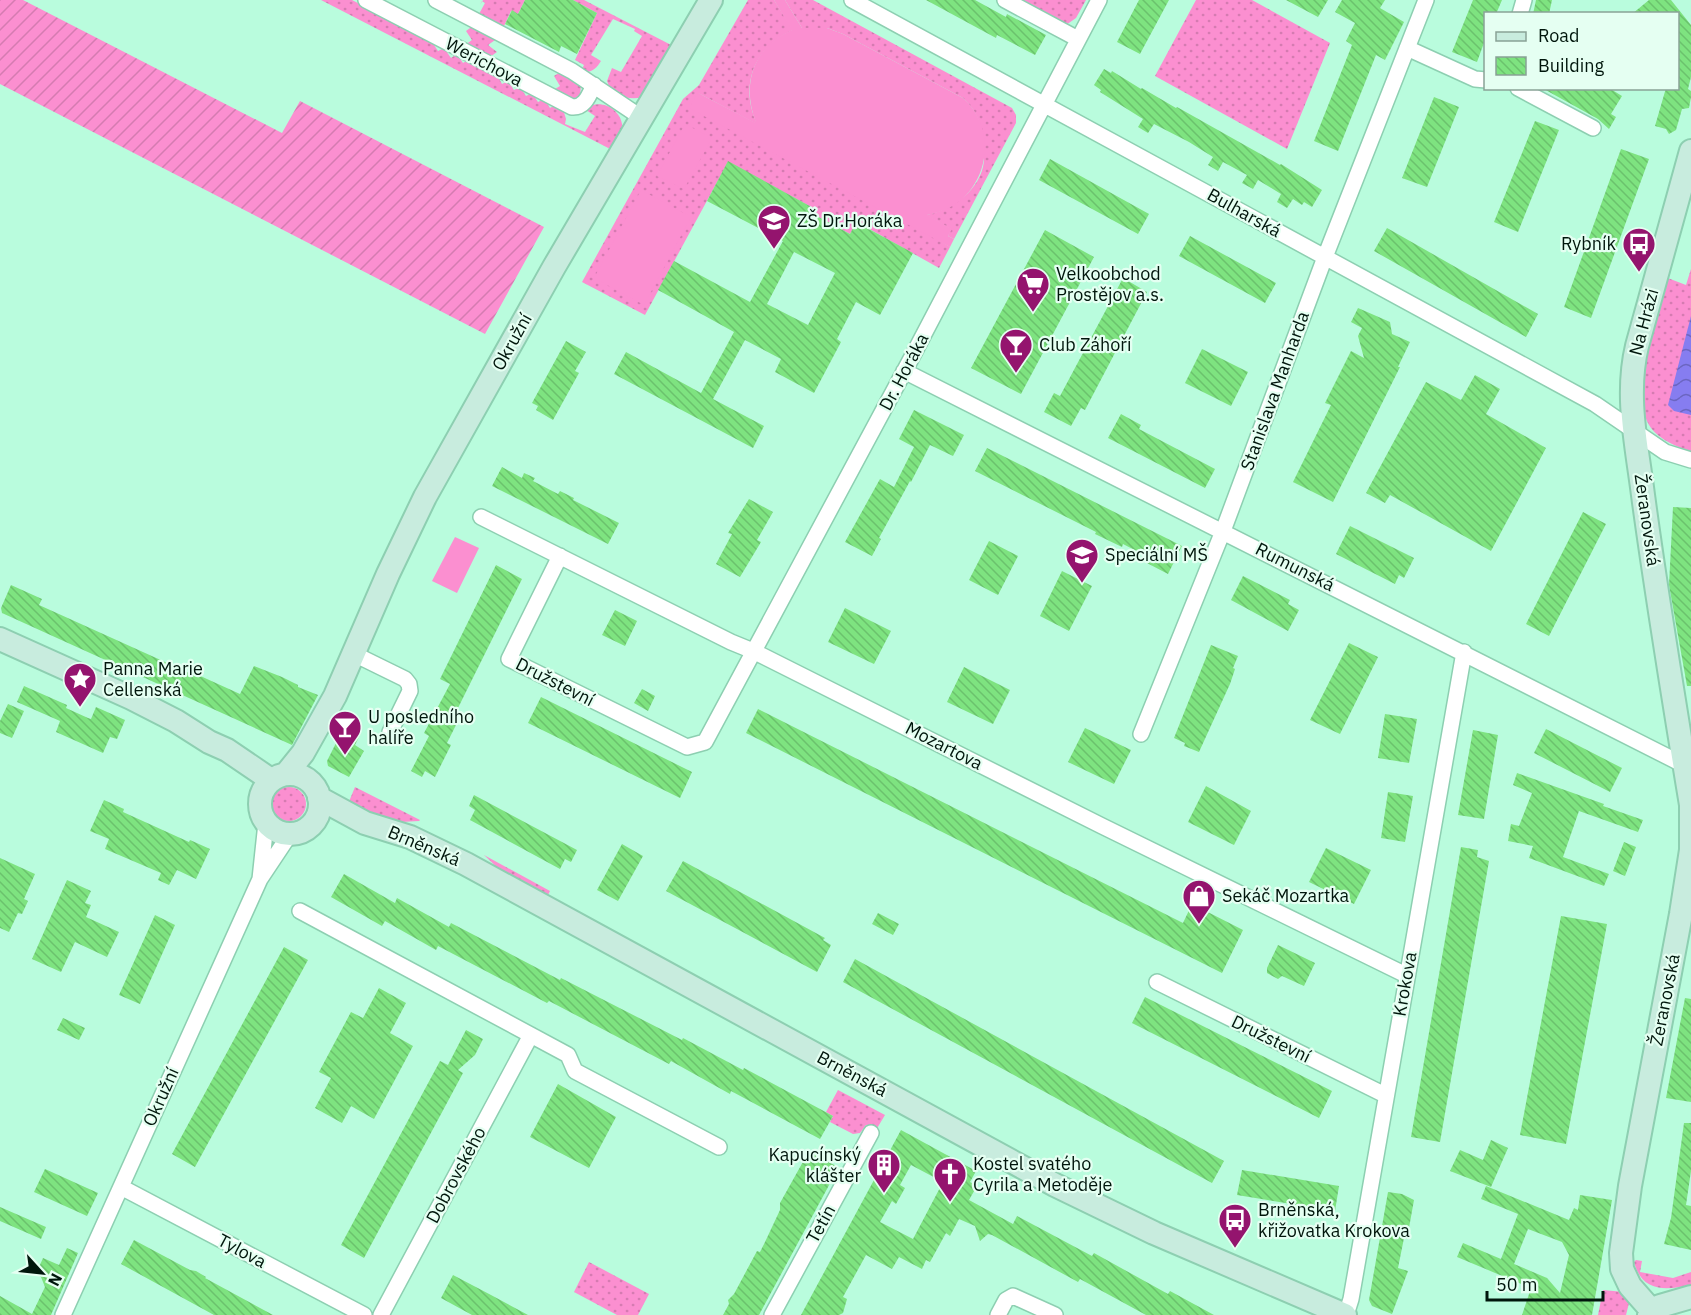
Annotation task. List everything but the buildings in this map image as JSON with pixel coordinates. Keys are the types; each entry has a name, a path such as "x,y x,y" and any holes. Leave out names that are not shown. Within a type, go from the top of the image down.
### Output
{"street":[{"name":"Werichova","path":"366,0 386,5 572,107 585,102 594,85"},
{"name":"Werichova","path":"436,0 594,85 642,118"},
{"name":"Okružní","path":"273,782 303,753 335,696 352,653 425,497 554,267 711,0"},
{"name":"Bulharská","path":"852,0 1595,404 1634,429"},
{"path":"1005,0 1078,39"},
{"name":"Dr. Horáka","path":"705,742 1099,0"},
{"name":"Stanislava Manharda","path":"1141,734 1223,531 1325,257 1407,48 1420,2"},
{"path":"1407,48 1475,79 1484,80"},
{"path":"1522,90 1593,128"},
{"name":"Na Hrázi","path":"1634,429 1631,391 1633,364 1691,152"},
{"name":"Rumunská","path":"904,371 1684,765"},
{"path":"1634,429 1665,452 1691,460"},
{"name":"Žeranovská","path":"1634,429 1691,805 1691,850 1681,914 1630,1186 1620,1253 1622,1269 1630,1286 1651,1313"},
{"name":"Mozartova","path":"481,517 1406,975"},
{"name":"Družstevní","path":"560,556 509,659 687,747 705,742"},
{"path":"0,639 131,698 176,721 209,742 219,756 273,782 300,775 315,790 319,811 313,823 303,831 290,834 277,831 266,823 260,808 273,782"},
{"name":"Krokova","path":"1345,1315 1351,1299 1464,652"},
{"path":"352,653 405,679 409,684 410,691 390,732"},
{"name":"Okružní","path":"315,790 335,696"},
{"name":"Brněnská","path":"315,790 342,810 365,823 410,837 466,864 1055,1185 1154,1233 1345,1315"},
{"name":"Okružní","path":"260,879 266,823"},
{"name":"Brněnská","path":"313,823 365,823"},
{"name":"Okružní","path":"63,1315 260,879 290,834"},
{"path":"300,912 568,1054 575,1071 719,1147"},
{"name":"Družstevní","path":"1157,982 1385,1095"},
{"name":"Dobrovského","path":"381,1315 531,1035"},
{"name":"Tetín","path":"772,1315 871,1133"},
{"name":"Tylova","path":"121,1187 364,1315"},
{"path":"999,1315 1006,1300 1013,1296 1055,1315"},
{"path":"1651,1313 1668,1303 1691,1297"}],"shaded area":[{"path":"0,0 23,0 282,133 300,101 544,227 485,334 0,84"},
{"path":"321,0 352,0 432,42 438,51 444,48 451,58 457,54 463,63 468,60 497,75 502,84 508,81 514,90 520,87 526,96 532,93 538,102 544,99 550,108 555,105 563,109 565,124 585,132 595,116 586,110 596,104 613,109 622,124 621,134 614,151"},
{"path":"525,0 518,14 511,11 504,26 479,14 485,3 482,1"},
{"path":"573,0 584,0 675,47 642,97 621,96 612,90 607,81 612,68 621,72 642,36 634,31 635,29 613,19 591,55 601,61 593,70 581,71 584,65 575,60 597,13"},
{"path":"748,0 774,0 793,30 768,46 754,69 750,82 750,95 757,124 698,93 950,247 939,268 857,222 850,234 813,214 815,209 728,162 645,315 582,282 683,99 699,85"},
{"path":"774,0 785,0 802,28 827,28 843,34 963,98 973,110 984,137 985,152 977,180 957,203 927,215 952,229 948,236 954,239 950,247 689,108 698,93 756,123 750,94 754,68 768,46 792,30"},
{"path":"785,0 813,0 1012,108 1016,115 1016,123 954,239 948,236 951,229 926,215 946,209 964,197 982,171 984,161 982,136 978,118 972,108 963,98 843,34 827,28 802,28"},
{"path":"1015,0 1086,0 1076,18 1066,25"},
{"path":"1196,0 1252,0 1330,43 1287,149 1155,76"},
{"path":"474,25 498,38 488,45 497,52 487,59 462,47 472,40 466,31"},
{"path":"562,71 581,85 580,95 572,100 550,92 560,86 554,76"},
{"path":"685,124 712,138 684,189 657,176"},
{"path":"641,190 691,217 644,305 594,278"},
{"path":"1691,269 1691,451 1669,443 1651,428 1644,414 1642,375 1650,332 1665,277 1686,285"},
{"path":"455,537 479,548 457,593 432,581"},
{"path":"289,787 301,792 306,804 301,816 289,821 277,816 272,804 277,792"},
{"path":"355,787 420,820 401,822 348,804"},
{"path":"484,855 550,891 547,897 502,872"},
{"path":"838,1090 885,1115 876,1130 866,1125 860,1133 853,1134 830,1122 833,1116 826,1112"},
{"path":"1642,1261 1640,1272 1673,1278 1691,1272 1691,1285 1664,1288 1649,1284 1638,1272 1634,1262"},
{"path":"589,1262 649,1294 638,1315 617,1315 574,1292"},
{"path":"1603,1290 1624,1292 1629,1303 1626,1315 1598,1315"}],"water":[{"path":"1691,316 1691,415 1674,411 1668,405"}],"place":[{"name":"ZŠ Dr.Horáka","path":"774,250"},
{"name":"Rybník","path":"1639,273"},
{"name":"Velkoobchod Prostějov a.s.","path":"1033,313"},
{"name":"Club Záhoří","path":"1016,374"},
{"name":"Speciální MŠ","path":"1082,584"},
{"name":"Panna Marie Cellenská","path":"80,708"},
{"name":"U posledního halíře","path":"345,756"},
{"name":"Sekáč Mozartka","path":"1199,925"},
{"name":"Kapucínský klášter","path":"884,1194"},
{"name":"Kostel svatého Cyrila a Metoděje","path":"950,1203"},
{"name":"Brněnská, křižovatka Krokova","path":"1235,1249"}]}
